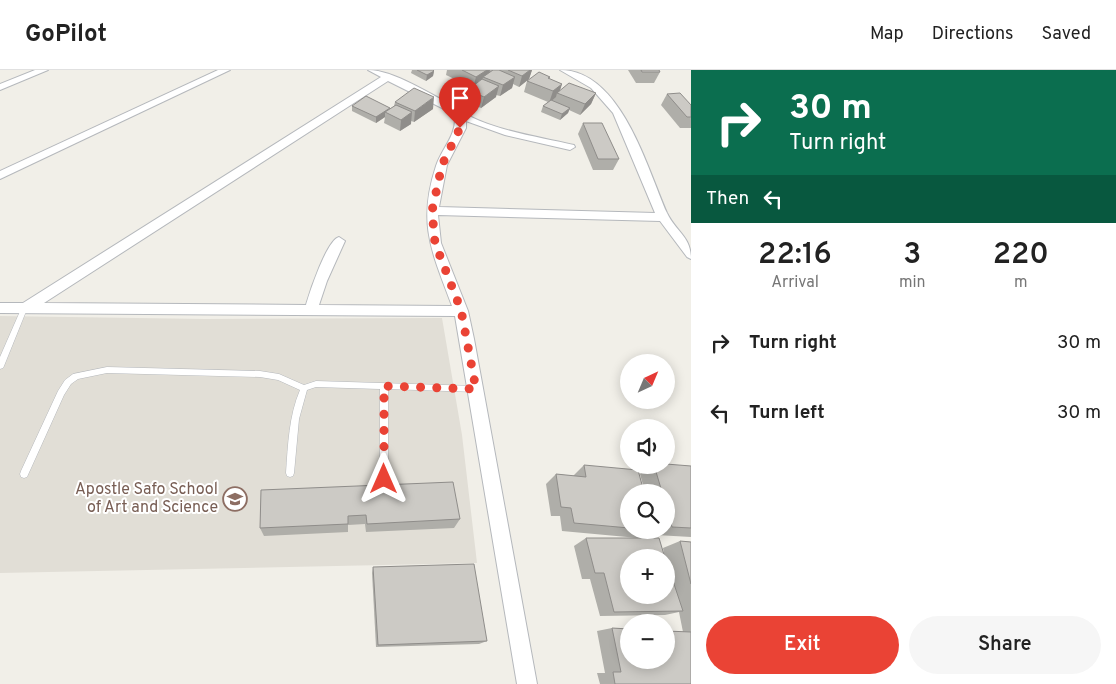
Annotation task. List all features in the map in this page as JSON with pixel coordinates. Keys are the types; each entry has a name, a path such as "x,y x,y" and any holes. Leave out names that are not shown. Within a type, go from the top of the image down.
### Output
{"street":[{"path":"0,87 43,70"},
{"path":"0,175 225,70"},
{"path":"373,70 452,109 460,116 509,133 570,147"},
{"path":"564,70 594,86 618,112 663,217 691,254"},
{"path":"24,309 388,77"},
{"path":"460,116 460,128 442,165 432,211 435,243 461,310 527,684"},
{"path":"432,211 663,217"},
{"path":"311,310 320,281 339,240"},
{"path":"0,308 461,310"}],"lane":[{"path":"0,366 24,309"},
{"path":"24,474 60,393 76,376 106,370 260,374 279,377 304,388 316,384 476,389"},
{"path":"384,386 384,479"},
{"path":"290,473 293,427 298,402 304,388"}],"shaded area":[{"name":"Apostle Safo School of Art and Science","path":"0,316 205,319 442,318 462,435 477,563 0,573"}],"building":[{"path":"417,70 433,70 434,71 427,75"},
{"path":"462,70 487,70 476,77"},
{"path":"493,70 499,70 515,77 503,85 483,77"},
{"path":"508,70 530,70 522,76"},
{"path":"641,70 659,70 660,72 642,72"},
{"path":"539,72 562,84 553,91 527,81"},
{"path":"482,79 499,86 484,97 468,90"},
{"path":"569,83 596,93 585,104 557,93"},
{"path":"414,88 434,97 415,111 395,102"},
{"path":"680,93 691,105 691,117 687,117 667,94"},
{"path":"366,96 390,108 376,117 352,106"},
{"path":"551,100 570,108 562,114 543,106"},
{"path":"396,105 412,112 401,120 385,112"},
{"path":"583,123 602,123 619,159 598,159"},
{"path":"584,465 620,468 620,474 639,474 642,484 620,484 620,527 574,523 571,508 561,507 556,474 586,477"},
{"path":"675,465 691,466 691,528 675,527 675,484 660,484 657,474 675,474"},
{"path":"453,482 460,519 367,524 366,515 348,516 348,524 260,528 261,490"},
{"path":"586,538 659,539 662,549 620,549 620,604 675,604 675,587 683,611 614,612 604,573 595,573"},
{"path":"680,541 691,542 691,584"},
{"path":"474,564 487,641 378,645 373,567"},
{"path":"612,628 620,628 620,667"},
{"path":"675,631 691,632 691,684 615,684 613,672 621,672 620,669 675,669"}],"place":[{"name":"Apostle Safo School of Art and Science","path":"235,499"}],"route":[{"path":"384,479 384,386 476,389 461,310 435,243 432,211 442,165 460,128"}]}
